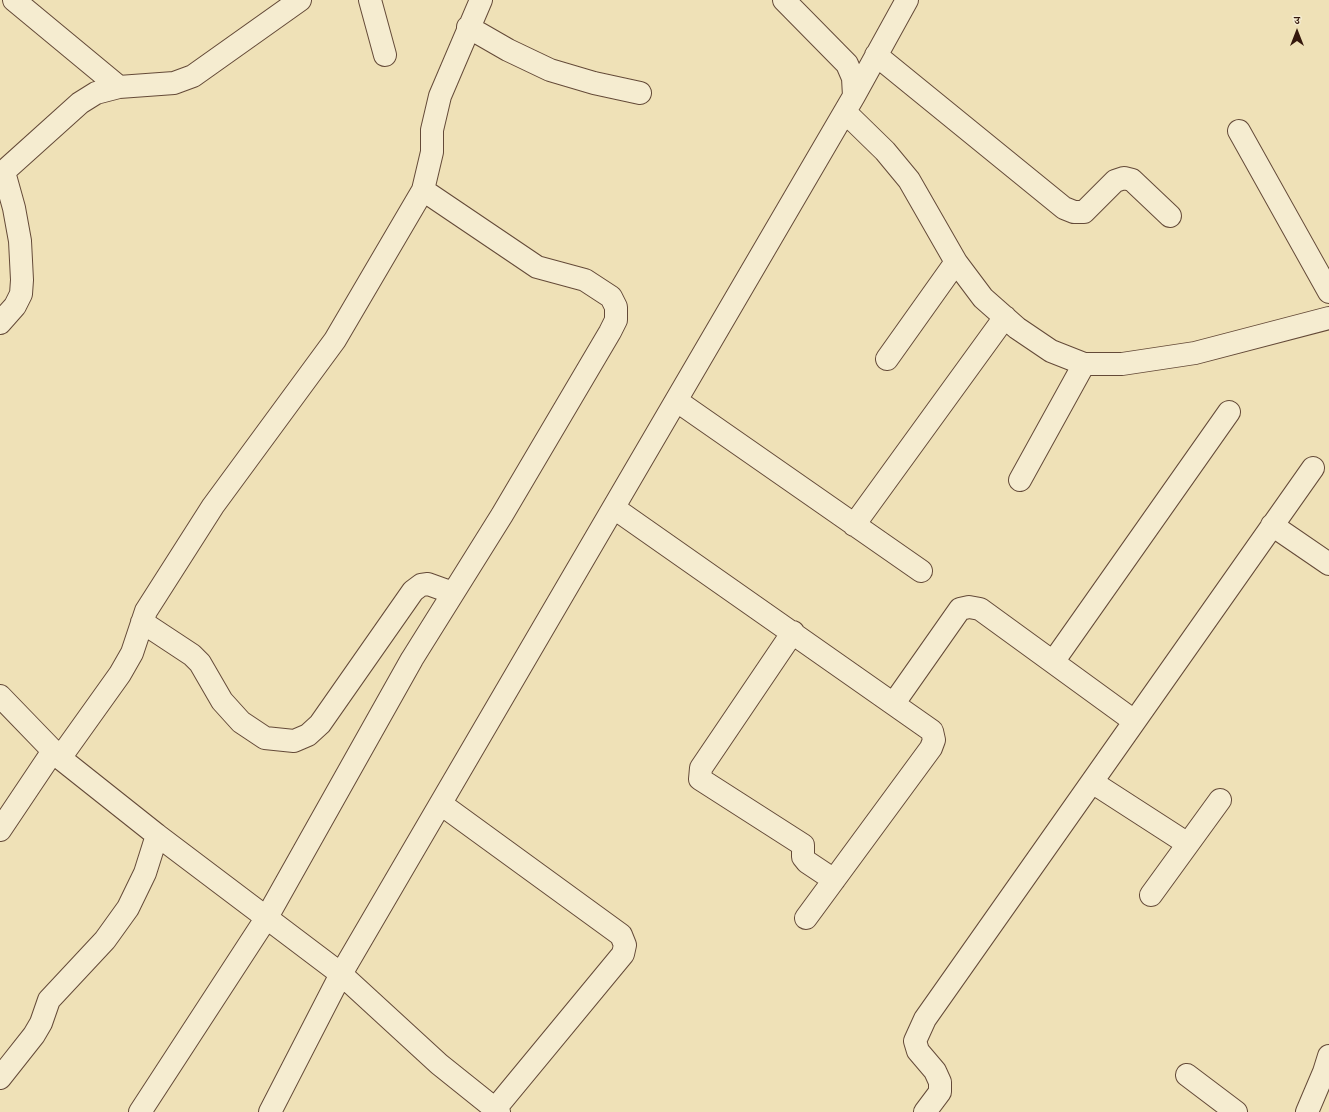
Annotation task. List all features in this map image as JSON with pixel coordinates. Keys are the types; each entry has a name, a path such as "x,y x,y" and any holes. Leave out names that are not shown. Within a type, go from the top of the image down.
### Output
{"street":[{"path":"14,0 119,87"},
{"path":"0,323 15,306 21,294 22,280 20,241 14,208 2,173 80,103 96,93 119,87 174,83 193,76 300,0"},
{"path":"370,0 385,55"},
{"path":"0,830 56,754 120,674 132,653 142,622 156,596 213,506 334,340 423,190 432,152 432,130 440,96 468,27 481,0"},
{"path":"784,0 847,64 853,78 849,104 909,180 956,262 983,298 1017,328 1051,351 1084,364 1122,364 1195,353 1329,318"},
{"path":"270,1112 341,974 849,104 907,0"},
{"path":"468,27 508,50 550,70 594,83 640,93"},
{"path":"876,55 1064,208 1074,212 1084,212 1115,181 1124,178 1132,180 1170,216"},
{"path":"1239,131 1329,292"},
{"path":"140,1112 267,917 412,659 502,515 616,320 616,307 610,297 585,280 537,267 423,190"},
{"path":"887,359 956,262"},
{"path":"854,525 1005,317"},
{"path":"1020,480 1084,364"},
{"path":"676,401 921,571"},
{"path":"1052,662 1229,412"},
{"path":"925,1112 940,1092 940,1082 935,1071 918,1051 915,1041 925,1019 1313,468"},
{"path":"614,508 793,632 932,731 934,740 931,748 806,918"},
{"path":"1272,525 1329,564"},
{"path":"142,622 192,655 200,663 222,701 241,722 265,738 294,741 308,736 320,724 413,591 421,585 428,584 453,593"},
{"path":"894,703 960,609 969,607 980,609 1134,721"},
{"path":"793,632 700,768 700,779 803,845 803,857 807,862 834,880"},
{"path":"0,696 56,754 157,835 341,974 439,1064 497,1111 623,954 624,945 621,935 441,804"},
{"path":"1092,782 1188,844"},
{"path":"1152,895 1220,800"},
{"path":"0,1078 34,1035 41,1023 49,1000 105,940 128,908 145,873 157,835"},
{"path":"1307,1112 1329,1056"},
{"path":"1187,1074 1236,1112"}]}
